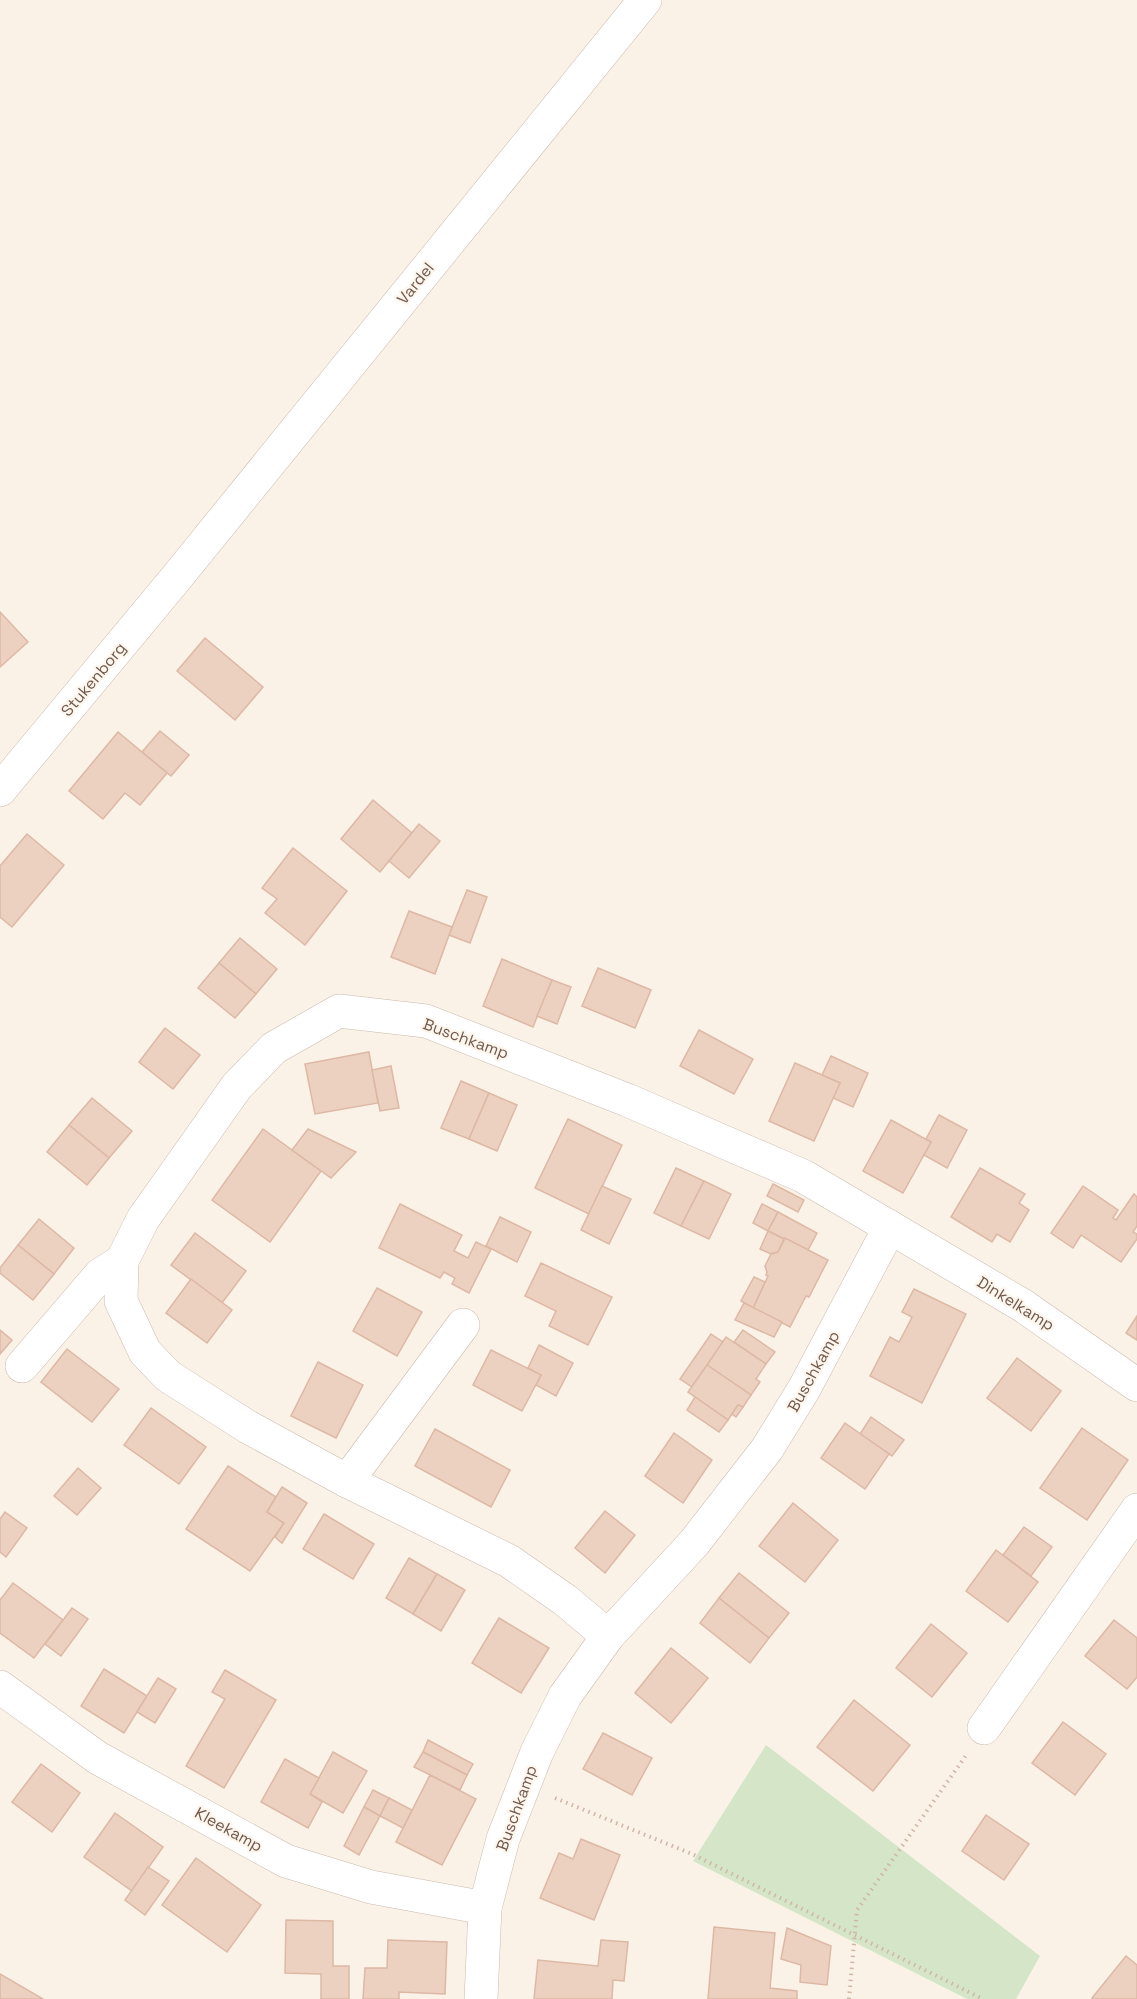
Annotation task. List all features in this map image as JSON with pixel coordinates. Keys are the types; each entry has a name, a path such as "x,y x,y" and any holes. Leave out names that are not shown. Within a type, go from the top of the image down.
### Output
{"street":[{"name":"Vardel","path":"185,567 645,0"},
{"name":"Stukenborg","path":"0,790 185,567"},
{"name":"Buschkamp","path":"481,1999 485,1908 503,1839 537,1752 565,1696 608,1636 694,1543 767,1449 804,1389 891,1227 803,1176 627,1100 426,1021 339,1011 273,1048 237,1086 143,1219 122,1261 121,1301 146,1352 168,1376 248,1427 348,1481 509,1561 565,1600 608,1636"},
{"name":"Dinkelkamp","path":"891,1227 1022,1305 1137,1385"},
{"path":"22,1366 100,1275 122,1261"},
{"path":"348,1481 463,1325"},
{"path":"984,1728 1137,1510"},
{"name":"Kleekamp","path":"0,1687 98,1758 286,1861 371,1887 485,1908"}],"path":[{"path":"849,1999 856,1910 984,1728"},
{"path":"524,1785 692,1854 982,1999"}],"green space":[{"path":"766,1745 1040,1956 1016,1999 967,1999 693,1861"}],"building":[{"path":"0,612 28,642 0,667"},
{"path":"205,638 263,687 235,720 177,671"},
{"path":"160,731 189,755 171,776 142,752"},
{"path":"118,732 167,773 140,805 125,793 103,819 69,791"},
{"path":"373,800 412,833 380,872 341,839"},
{"path":"419,824 440,841 409,878 389,861"},
{"path":"27,834 64,865 12,927 0,917 0,866"},
{"path":"293,848 347,891 305,945 265,913 277,899 262,888"},
{"path":"467,890 487,897 470,943 449,935"},
{"path":"409,911 452,927 435,974 391,957"},
{"path":"240,938 277,969 256,994 219,963"},
{"path":"502,959 552,980 533,1027 483,1006"},
{"path":"219,963 256,994 235,1018 198,988"},
{"path":"598,968 651,990 635,1028 582,1006"},
{"path":"552,980 571,987 557,1024 537,1016"},
{"path":"165,1028 200,1055 173,1089 139,1062"},
{"path":"699,1030 753,1059 734,1094 680,1066"},
{"path":"369,1052 378,1103 315,1114 305,1064"},
{"path":"831,1056 868,1073 853,1107 833,1098 840,1083 822,1075"},
{"path":"795,1063 840,1083 814,1141 769,1121"},
{"path":"391,1066 399,1108 380,1111 372,1070"},
{"path":"461,1081 489,1093 469,1139 441,1128"},
{"path":"489,1093 517,1105 497,1151 469,1139"},
{"path":"92,1098 132,1131 109,1158 69,1125"},
{"path":"939,1115 967,1130 947,1168 924,1155 931,1142 926,1139"},
{"path":"568,1119 622,1145 589,1214 535,1188"},
{"path":"891,1120 931,1142 903,1193 863,1171"},
{"path":"69,1125 109,1158 87,1185 47,1152"},
{"path":"263,1129 321,1171 270,1242 212,1200"},
{"path":"308,1129 356,1152 331,1178 292,1150"},
{"path":"676,1168 704,1181 681,1226 654,1213"},
{"path":"980,1168 1025,1194 1019,1203 1029,1210 1010,1242 997,1234 992,1242 951,1217"},
{"path":"704,1181 731,1194 709,1239 681,1226"},
{"path":"773,1184 804,1200 798,1212 767,1196"},
{"path":"602,1186 631,1199 609,1244 581,1230"},
{"path":"1083,1186 1118,1210 1113,1218 1116,1220 1134,1194 1137,1197 1137,1226 1133,1232 1137,1234 1137,1239 1121,1262 1081,1235 1073,1248 1051,1233"},
{"path":"400,1204 462,1235 454,1251 468,1258 476,1242 491,1249 469,1293 452,1284 455,1278 444,1272 440,1278 379,1248"},
{"path":"762,1204 778,1212 768,1231 753,1223"},
{"path":"778,1212 817,1233 808,1250 768,1231"},
{"path":"500,1217 531,1232 517,1262 486,1246"},
{"path":"39,1219 74,1248 54,1274 18,1245"},
{"path":"768,1231 784,1239 778,1252 771,1254 760,1249"},
{"path":"195,1233 246,1271 222,1303 171,1265"},
{"path":"785,1238 828,1260 790,1327 753,1308 768,1276 765,1266 771,1254 778,1252"},
{"path":"18,1245 54,1274 33,1300 0,1273 0,1268"},
{"path":"541,1263 612,1297 588,1345 549,1326 556,1311 525,1296"},
{"path":"754,1277 765,1282 753,1308 741,1301"},
{"path":"191,1279 232,1310 207,1343 166,1313"},
{"path":"377,1288 422,1312 397,1356 353,1331"},
{"path":"914,1289 966,1314 922,1403 870,1376 890,1337 899,1342 906,1329 912,1317 902,1312"},
{"path":"744,1303 782,1322 774,1337 735,1320"},
{"path":"1137,1316 1137,1340 1126,1333"},
{"path":"0,1330 12,1340 0,1354"},
{"path":"743,1330 775,1352 766,1364 734,1342"},
{"path":"711,1334 723,1342 692,1387 680,1379"},
{"path":"726,1337 766,1364 756,1379 760,1382 751,1395 707,1365"},
{"path":"539,1345 573,1363 556,1396 536,1385 541,1375 528,1368"},
{"path":"67,1349 119,1389 92,1422 41,1382"},
{"path":"491,1350 541,1375 522,1411 473,1385"},
{"path":"1017,1358 1061,1391 1031,1431 987,1398"},
{"path":"318,1362 363,1385 336,1438 291,1416"},
{"path":"707,1365 751,1395 743,1407 738,1405 728,1420 688,1392"},
{"path":"695,1397 728,1420 719,1432 687,1410"},
{"path":"738,1405 743,1407 736,1417 732,1414"},
{"path":"151,1408 206,1447 179,1484 124,1445"},
{"path":"871,1417 904,1440 892,1456 860,1434"},
{"path":"845,1423 889,1454 865,1489 821,1458"},
{"path":"1082,1428 1128,1460 1087,1520 1040,1488"},
{"path":"435,1429 510,1470 491,1507 415,1466"},
{"path":"674,1433 712,1460 683,1503 645,1476"},
{"path":"228,1466 276,1497 267,1512 284,1523 250,1571 186,1529"},
{"path":"78,1468 101,1488 77,1515 54,1496"},
{"path":"282,1487 307,1503 282,1543 275,1537 284,1523 267,1512"},
{"path":"793,1503 838,1540 805,1582 759,1546"},
{"path":"605,1511 635,1535 605,1573 575,1548"},
{"path":"5,1512 27,1528 6,1557 0,1552 0,1519"},
{"path":"324,1514 374,1544 353,1579 303,1549"},
{"path":"1024,1527 1052,1547 1031,1576 1003,1555"},
{"path":"996,1550 1038,1582 1008,1622 966,1591"},
{"path":"409,1558 437,1574 413,1614 386,1598"},
{"path":"739,1573 789,1613 769,1638 719,1598"},
{"path":"437,1574 465,1590 441,1631 413,1614"},
{"path":"13,1583 63,1620 34,1658 0,1633 0,1600"},
{"path":"719,1598 769,1638 750,1663 700,1623"},
{"path":"72,1608 88,1619 61,1656 45,1644"},
{"path":"499,1618 549,1648 521,1693 472,1663"},
{"path":"1114,1620 1137,1638 1137,1677 1127,1689 1085,1656"},
{"path":"931,1624 967,1653 932,1697 896,1668"},
{"path":"671,1648 708,1678 671,1723 635,1693"},
{"path":"104,1669 147,1696 124,1733 81,1706"},
{"path":"225,1670 276,1700 224,1788 186,1766 225,1699 212,1692"},
{"path":"158,1678 176,1689 155,1723 137,1712"},
{"path":"854,1700 910,1745 873,1791 817,1747"},
{"path":"1063,1722 1106,1754 1075,1795 1032,1763"},
{"path":"603,1733 652,1758 632,1795 583,1769"},
{"path":"428,1740 473,1764 467,1775 423,1752"},
{"path":"333,1752 367,1771 343,1813 310,1794"},
{"path":"423,1752 467,1775 460,1790 414,1767"},
{"path":"285,1759 319,1778 310,1794 322,1802 308,1828 261,1802"},
{"path":"41,1764 80,1793 52,1832 12,1802"},
{"path":"430,1775 476,1799 442,1865 396,1842"},
{"path":"373,1790 389,1798 380,1816 364,1807"},
{"path":"389,1798 412,1810 403,1828 380,1816"},
{"path":"364,1807 380,1816 359,1855 344,1846"},
{"path":"115,1813 163,1847 132,1891 84,1857"},
{"path":"986,1815 1029,1844 1004,1880 962,1851"},
{"path":"581,1839 620,1855 594,1920 540,1898 559,1853 573,1859"},
{"path":"196,1858 261,1905 227,1952 162,1905"},
{"path":"148,1867 169,1881 145,1915 125,1900"},
{"path":"286,1920 333,1921 333,1966 349,1966 349,1999 321,1999 321,1974 285,1973"},
{"path":"714,1927 775,1933 770,1988 797,1991 797,1999 708,1999"},
{"path":"787,1928 831,1946 827,1985 800,1982 801,1965 781,1959"},
{"path":"388,1940 447,1942 445,1994 399,1992 399,1999 363,1999 365,1968 387,1968"},
{"path":"601,1940 628,1942 624,1981 613,1980 612,1999 534,1999 538,1960 598,1966"},
{"path":"1126,1956 1137,1965 1137,1999 1092,1998"},
{"path":"0,1974 43,1999 0,1999"}]}
